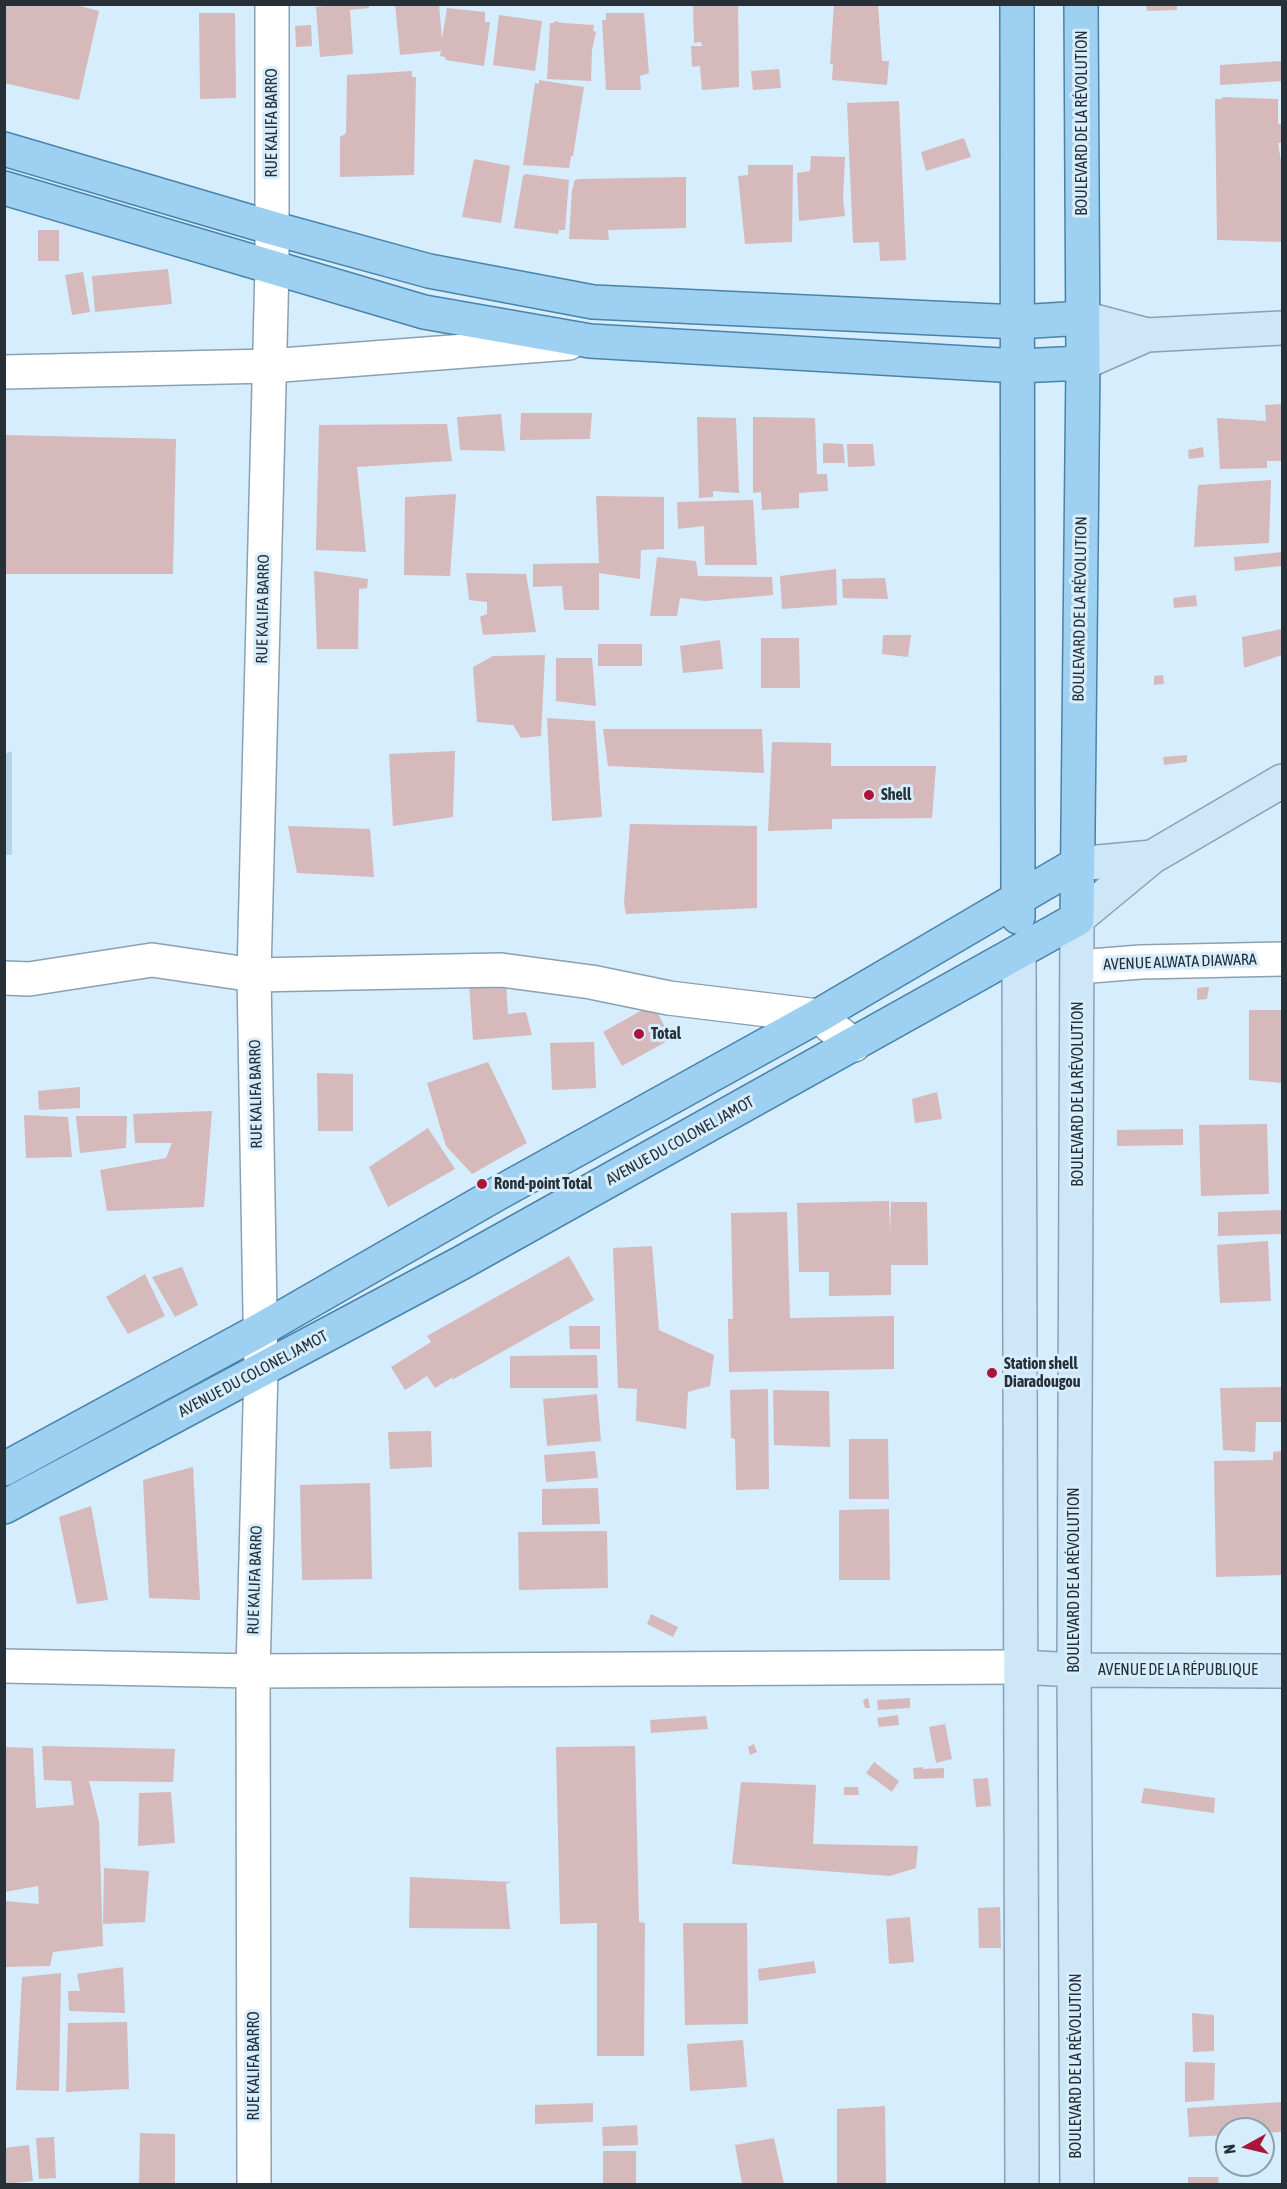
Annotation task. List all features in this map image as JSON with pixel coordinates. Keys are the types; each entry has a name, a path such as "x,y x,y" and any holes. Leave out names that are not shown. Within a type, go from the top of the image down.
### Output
{"main road":[{"path":"1017,4 1017,899 1022,2184"},
{"name":"BOULEVARD DE LA RÉVOLUTION","path":"1077,2184 1074,1670 1077,864 1083,363 1081,4"},
{"path":"4,149 272,228 429,271 593,302 1018,322 1083,318 1146,335 1282,328"},
{"path":"4,188 424,312 590,341 1018,366 1083,363 1146,335"},
{"name":"AVENUE DU COLONEL JAMOT","path":"4,1507 461,1263 1077,919 1152,857 1282,781"},
{"name":"AVENUE DU COLONEL JAMOT","path":"4,1469 260,1330 495,1195 818,1016 1077,864 1152,857"},
{"name":"AVENUE DE LA RÉPUBLIQUE","path":"1021,1666 1074,1670 1282,1671"}],"street":[{"name":"RUE KALIFA BARRO","path":"254,2184 253,1671 261,1370 254,975 272,267 272,4"},
{"path":"4,372 269,366 590,341"},
{"name":"AVENUE ALWATA DIAWARA","path":"1078,967 1141,962 1282,959"},
{"path":"4,978 29,979 152,960 254,975 501,970 591,982 669,998 818,1016 854,1045"},
{"path":"4,1666 253,1671 1021,1666"}],"shaded area":[{"path":"12,751 12,855 5,855 5,754"}],"building":[{"path":"4,4 73,4 99,11 79,100 4,83"},
{"path":"324,4 369,4 369,8 350,10 353,54 320,57 316,7 324,6"},
{"path":"395,4 439,4 442,39 447,8 485,12 485,22 490,22 484,66 446,60 445,57 440,56 441,51 400,55"},
{"path":"693,4 738,4 739,87 702,90 700,66 692,67 691,46 702,46 701,42 694,43"},
{"path":"834,4 878,4 882,61 889,61 887,85 832,80 833,64 830,64"},
{"path":"1146,4 1177,4 1177,10 1147,11"},
{"path":"199,13 235,13 236,98 200,99"},
{"path":"606,13 644,13 649,73 640,76 641,90 606,90 602,20 606,20"},
{"path":"499,15 542,21 535,71 493,65"},
{"path":"554,21 594,25 593,31 596,32 592,50 591,81 547,79 550,23"},
{"path":"311,25 312,46 296,47 295,26"},
{"path":"1282,61 1282,81 1220,85 1220,65"},
{"path":"779,69 781,88 753,90 751,71"},
{"path":"412,71 412,77 416,77 414,175 340,177 340,137 346,133 347,75"},
{"path":"539,80 584,87 569,168 523,165 535,83 539,84"},
{"path":"1222,97 1278,99 1278,124 1282,124 1282,143 1278,143 1282,167 1282,242 1217,240 1215,99 1222,99"},
{"path":"899,101 906,260 880,261 879,242 853,243 847,103"},
{"path":"964,138 971,157 926,171 921,152"},
{"path":"811,156 845,157 843,199 845,216 799,221 797,173 810,171"},
{"path":"474,159 510,166 501,223 462,217"},
{"path":"748,165 793,165 792,242 745,244 738,176 748,175"},
{"path":"526,174 569,180 565,230 559,230 558,234 514,228 523,176"},
{"path":"686,177 686,228 608,230 609,240 569,239 574,181 578,179"},
{"path":"38,230 59,230 59,261 38,261"},
{"path":"168,269 172,304 95,312 92,276"},
{"path":"83,272 90,312 72,315 65,275"},
{"path":"1282,404 1282,461 1267,461 1267,468 1220,469 1217,418 1266,421 1265,405"},
{"path":"521,413 592,413 590,439 520,440"},
{"path":"501,414 505,451 460,450 457,417"},
{"path":"697,417 736,418 739,493 713,491 713,497 699,498"},
{"path":"753,417 815,418 817,474 827,474 828,491 799,493 799,508 762,510 761,492 753,493"},
{"path":"447,424 452,461 357,467 366,552 316,550 319,425"},
{"path":"4,435 176,439 173,574 4,574"},
{"path":"823,443 843,444 845,463 823,463"},
{"path":"847,444 873,444 875,466 848,467"},
{"path":"1203,447 1204,457 1189,459 1188,450"},
{"path":"1271,480 1269,543 1194,547 1198,485"},
{"path":"456,494 450,576 404,575 405,497"},
{"path":"596,496 664,497 664,549 641,550 640,579 599,573 599,610 564,610 562,586 533,587 533,564 599,563"},
{"path":"753,500 757,565 705,565 704,526 678,529 677,502"},
{"path":"1282,552 1282,566 1235,571 1234,557"},
{"path":"657,557 696,561 698,576 772,577 773,595 705,601 680,598 677,616 650,616"},
{"path":"836,569 837,605 782,609 780,576"},
{"path":"314,571 368,579 367,588 359,589 358,649 317,649"},
{"path":"466,573 526,574 536,632 483,635 480,617 487,614 487,602 469,600"},
{"path":"885,578 888,599 843,598 842,579"},
{"path":"1196,595 1197,606 1174,608 1173,598"},
{"path":"1282,629 1282,655 1244,668 1242,637"},
{"path":"883,635 911,635 908,657 882,654"},
{"path":"761,638 799,638 800,688 761,688"},
{"path":"720,640 723,669 683,673 680,646"},
{"path":"598,644 642,644 642,666 598,666"},
{"path":"545,655 541,736 521,738 513,725 477,722 473,667 493,656"},
{"path":"556,658 592,658 596,706 556,701"},
{"path":"1163,675 1164,684 1154,685 1154,676"},
{"path":"547,718 595,721 602,817 552,821"},
{"path":"603,729 762,729 764,773 608,766"},
{"path":"772,742 831,743 831,766 936,766 932,818 832,819 832,829 768,831"},
{"path":"455,751 453,817 393,826 389,754"},
{"path":"1187,755 1187,762 1164,765 1163,757"},
{"path":"630,824 757,826 757,908 626,914 624,903"},
{"path":"288,826 370,829 374,877 297,873"},
{"path":"506,983 508,1014 526,1012 532,1035 473,1040 469,985"},
{"path":"1209,987 1207,999 1197,1000 1197,988"},
{"path":"653,1004 671,1039 622,1066 603,1032"},
{"path":"1249,1010 1282,1010 1282,1083 1249,1080"},
{"path":"594,1042 596,1088 552,1090 550,1043"},
{"path":"488,1062 527,1143 472,1174 446,1146 427,1083"},
{"path":"317,1073 353,1074 353,1131 318,1131"},
{"path":"80,1087 80,1108 39,1110 38,1091"},
{"path":"937,1092 942,1119 915,1123 912,1099"},
{"path":"212,1111 204,1207 107,1211 100,1170 166,1158 172,1143 135,1143 133,1114"},
{"path":"24,1115 68,1117 72,1157 26,1158"},
{"path":"76,1116 127,1116 126,1148 80,1153"},
{"path":"1267,1124 1269,1194 1201,1196 1199,1125"},
{"path":"428,1128 455,1169 388,1207 369,1167"},
{"path":"1183,1129 1183,1145 1117,1146 1117,1130"},
{"path":"889,1201 890,1233 891,1202 927,1202 928,1265 891,1265 891,1295 829,1296 829,1272 799,1272 797,1203"},
{"path":"1282,1210 1282,1234 1218,1236 1218,1212"},
{"path":"787,1212 790,1318 894,1316 894,1369 729,1372 728,1319 733,1319 731,1213"},
{"path":"1268,1241 1271,1301 1220,1303 1217,1245"},
{"path":"652,1246 659,1330 714,1355 710,1386 688,1392 686,1429 636,1421 637,1389 618,1388 613,1248"},
{"path":"569,1256 594,1300 452,1380 453,1377 435,1388 427,1376 405,1390 391,1367 431,1342 427,1336"},
{"path":"182,1267 198,1305 175,1317 152,1277"},
{"path":"145,1274 165,1316 128,1334 106,1297"},
{"path":"569,1326 600,1326 600,1349 570,1349"},
{"path":"597,1355 598,1388 510,1388 510,1356"},
{"path":"1282,1387 1282,1422 1256,1422 1255,1452 1223,1450 1220,1388"},
{"path":"768,1389 769,1489 736,1490 735,1439 731,1438 730,1390"},
{"path":"773,1390 829,1391 830,1447 774,1445"},
{"path":"597,1394 601,1441 547,1446 543,1399"},
{"path":"431,1431 432,1467 390,1469 388,1432"},
{"path":"849,1439 888,1439 889,1499 849,1499"},
{"path":"595,1451 598,1478 546,1482 544,1455"},
{"path":"1282,1451 1282,1575 1216,1577 1214,1461 1273,1460 1273,1452"},
{"path":"193,1467 200,1600 149,1598 143,1480"},
{"path":"370,1483 372,1579 302,1580 300,1485"},
{"path":"598,1488 600,1524 542,1525 542,1489"},
{"path":"91,1506 108,1600 77,1604 59,1517"},
{"path":"889,1509 890,1580 839,1580 839,1510"},
{"path":"607,1531 608,1588 519,1590 518,1532"},
{"path":"651,1614 678,1627 673,1637 647,1624"},
{"path":"868,1698 870,1708 865,1708 863,1700"},
{"path":"910,1698 910,1708 878,1710 877,1700"},
{"path":"898,1715 899,1725 879,1727 877,1718"},
{"path":"706,1716 708,1729 651,1733 650,1720"},
{"path":"945,1724 952,1759 936,1763 929,1727"},
{"path":"754,1744 757,1752 750,1755 748,1747"},
{"path":"42,1746 175,1749 173,1782 89,1781 99,1822 103,1946 53,1952 50,1966 4,1967 4,1901 39,1904 38,1886 4,1892 4,1747 33,1748 36,1808 74,1805 71,1781 44,1780"},
{"path":"635,1746 639,1922 645,1923 644,2056 597,2056 597,1923 560,1924 556,1747"},
{"path":"874,1762 899,1781 892,1792 866,1773"},
{"path":"923,1767 923,1769 944,1768 944,1778 914,1779 913,1768"},
{"path":"988,1778 991,1806 976,1807 973,1779"},
{"path":"741,1782 816,1785 813,1844 918,1846 916,1868 890,1876 732,1864"},
{"path":"844,1787 858,1787 859,1795 844,1795"},
{"path":"1144,1788 1215,1798 1214,1813 1141,1803"},
{"path":"171,1792 175,1843 138,1846 139,1793"},
{"path":"104,1868 149,1871 145,1922 103,1924"},
{"path":"410,1877 511,1882 506,1884 510,1929 409,1928"},
{"path":"1000,1907 1001,1948 979,1948 978,1908"},
{"path":"910,1917 914,1962 889,1964 886,1919"},
{"path":"683,1923 747,1923 748,2024 685,2025"},
{"path":"814,1961 816,1973 759,1981 758,1969"},
{"path":"123,1967 125,2013 69,2011 68,1991 80,1991 77,1974"},
{"path":"61,1973 59,2091 16,2090 22,1977"},
{"path":"1192,2013 1214,2015 1214,2051 1193,2052"},
{"path":"127,2022 129,2089 66,2092 68,2023"},
{"path":"743,2040 747,2087 690,2091 687,2044"},
{"path":"1185,2062 1215,2063 1214,2100 1185,2102"},
{"path":"1282,2102 1282,2132 1275,2132 1275,2117 1215,2117 1215,2136 1189,2137 1187,2108"},
{"path":"593,2103 593,2122 535,2124 535,2105"},
{"path":"885,2106 886,2184 837,2184 837,2109"},
{"path":"637,2125 638,2145 603,2146 602,2127"},
{"path":"140,2133 175,2134 175,2184 139,2184"},
{"path":"54,2137 56,2178 39,2179 36,2138"},
{"path":"774,2138 784,2184 742,2184 735,2145"},
{"path":"29,2145 33,2181 4,2184 4,2148"},
{"path":"603,2151 636,2151 636,2184 603,2184"},
{"path":"1188,2177 1218,2177 1219,2184 1188,2184"}],"place":[{"name":"Shell","path":"869,795"},
{"name":"Total","path":"639,1034"},
{"name":"Rond-point Total","path":"482,1184"},
{"name":"Station shell Diaradougou","path":"992,1373"}]}
